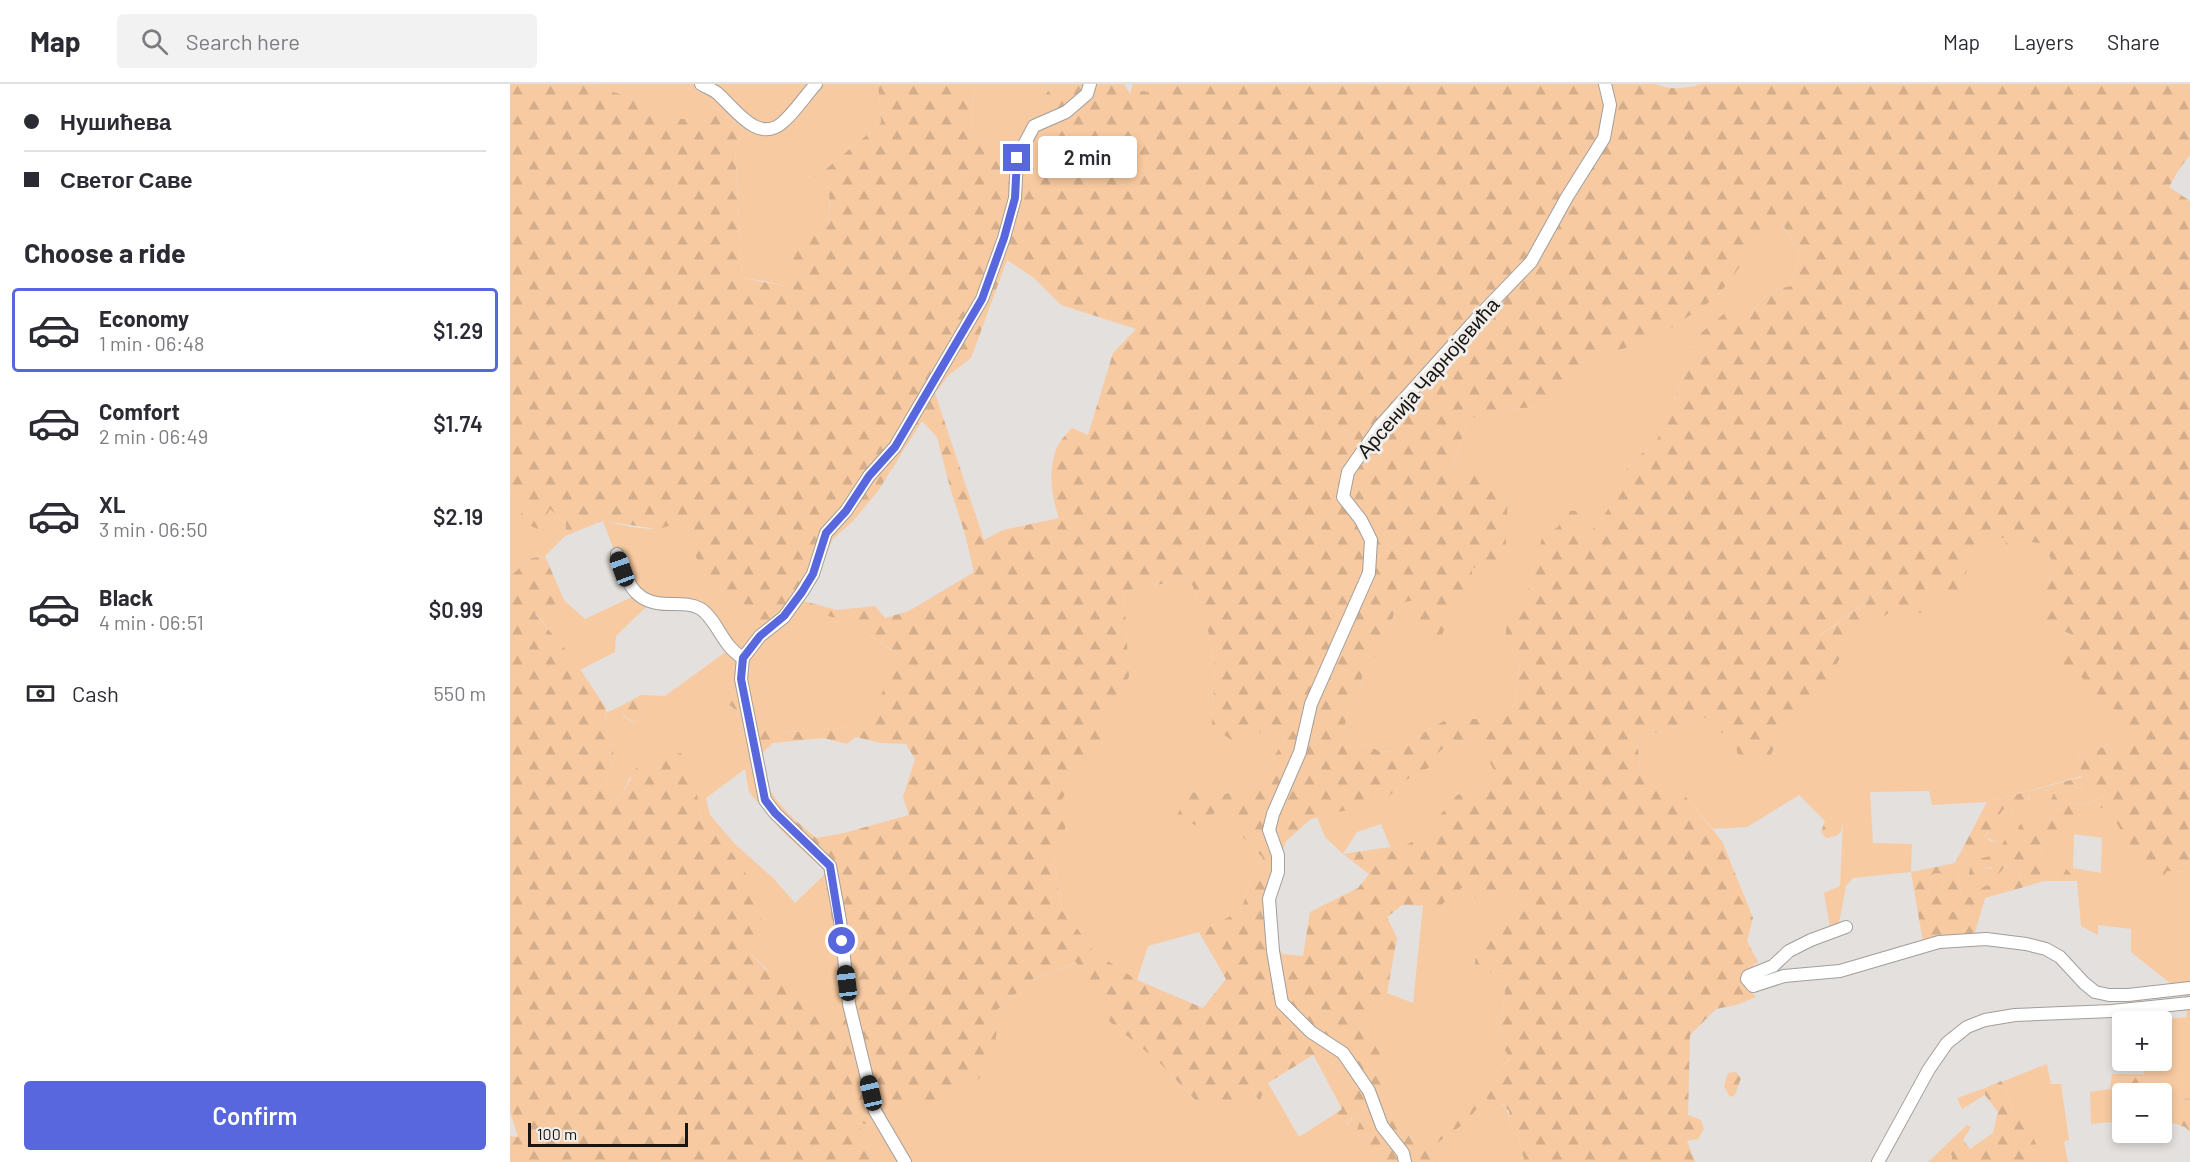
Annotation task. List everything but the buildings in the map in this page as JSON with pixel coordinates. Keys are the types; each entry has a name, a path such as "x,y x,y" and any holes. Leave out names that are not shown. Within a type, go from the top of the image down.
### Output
{"street":[{"path":"700,84 716,93 742,118 759,128 768,129 781,123 816,84"},
{"path":"905,1162 875,1111 849,1004 840,920 830,866 775,813 765,800 741,679 743,658 760,636 784,616 802,592 813,574 826,533 846,511 869,476 895,447 982,299 1004,238 1015,198 1017,158 1034,126 1066,112 1087,94 1090,84"},
{"name":"Арсенија Чарнојевића","path":"1405,1162 1403,1153 1382,1126 1369,1091 1343,1053 1311,1032 1282,1003 1273,951 1269,899 1278,872 1278,855 1269,830 1273,814 1300,752 1311,704 1369,573 1371,540 1361,520 1343,497 1348,472 1380,426 1531,262 1567,197 1604,138 1610,105 1605,84"},
{"path":"617,554 628,584 636,592 653,604 685,604 702,610 732,652 743,658"},
{"path":"1846,927 1789,951 1773,966 1748,976 1749,983 1753,986 1784,976 1840,971 1939,942 1986,939 2046,949 2060,957 2095,992 2128,995 2190,988"},
{"path":"1878,1162 1929,1069 1947,1043 1967,1027 1985,1020 2015,1015 2112,1011 2190,1002"}],"green space":[{"path":"510,84 589,84 626,96 682,119 696,119 710,106 718,109 744,130 735,148 742,278 785,286 797,248 830,224 829,188 805,169 826,169 881,123 878,84 975,84 970,138 1002,146 1022,135 1052,84 1124,84 1130,94 1133,84 1142,84 1139,90 1161,95 1165,84 1655,84 1678,88 1701,84 2190,84 2190,155 2169,187 2190,201 2190,872 2167,871 2160,881 2147,874 2107,807 2085,810 2068,833 2063,835 2042,833 2041,864 2062,864 2077,881 2044,881 2010,891 2012,875 2020,876 2022,871 2008,864 1995,877 1991,867 1982,868 1982,879 1971,884 1968,878 1971,864 1964,861 1957,864 1961,894 1957,901 1950,898 1943,905 1946,912 1959,911 1962,900 1972,896 1976,886 1982,888 1987,885 1994,888 2001,877 2006,892 1985,898 1974,936 1923,942 1911,872 1955,863 1987,802 2082,777 2078,756 2125,739 2117,712 2091,689 2074,668 2063,669 2056,663 2061,647 2071,646 2073,635 2061,630 2054,632 2045,617 2045,594 2055,569 2044,544 2019,540 2007,553 2005,538 1988,538 1962,559 1967,571 1957,591 1926,592 1922,613 1907,613 1898,606 1860,634 1843,652 1826,685 1780,733 1771,755 1752,762 1737,753 1736,736 1716,731 1711,716 1637,738 1640,771 1657,772 1670,789 1685,796 1722,841 1753,918 1747,941 1758,962 1744,972 1744,984 1756,997 1736,1005 1716,1009 1690,1035 1688,1115 1701,1120 1704,1129 1698,1139 1687,1141 1695,1162 1522,1162 1524,1159 1519,1137 1511,1130 1509,1111 1502,1104 1496,1106 1486,1098 1465,1123 1430,1148 1440,1162 1386,1162 1379,1155 1371,1153 1356,1132 1361,1118 1357,1111 1346,1125 1330,1117 1342,1109 1323,1073 1346,1090 1350,1084 1349,1080 1343,1077 1331,1062 1313,1055 1268,1083 1259,1102 1251,1087 1238,1101 1200,1105 1159,1062 1110,1022 1076,962 1034,978 998,1009 992,1061 987,1070 972,1084 927,1108 917,1100 876,1125 857,1123 869,1147 873,1162 510,1162 510,1136 518,1137 510,1111 510,576 532,558 545,556 564,600 535,614 572,657 606,708 605,728 614,746 612,769 606,778 610,795 620,798 643,756 681,753 696,789 702,821 725,842 755,888 762,927 749,952 763,967 823,1017 846,1051 830,905 823,876 826,872 783,832 795,820 816,838 844,833 909,815 903,797 915,759 906,744 881,743 856,737 847,744 823,738 773,743 745,769 750,750 737,711 727,703 734,692 750,693 755,725 773,731 807,732 856,726 872,717 898,654 847,620 818,614 809,623 799,607 747,656 759,618 753,605 733,600 701,566 695,554 689,516 676,524 658,529 602,521 565,536 566,523 550,509 538,529 519,521 524,504 510,491","holes":["1781,222 1800,254 1791,286 1769,291 1749,317 1726,312 1700,334 1656,442 1629,464 1607,511 1588,535 1576,511 1558,510 1559,526 1542,538 1524,604 1509,611 1504,645 1520,662 1515,706 1482,719 1447,719 1399,751 1380,752 1367,744 1348,748 1342,739 1347,716 1359,698 1363,672 1379,652 1390,629 1396,604 1418,599 1420,627 1427,638 1441,638 1448,619 1471,593 1472,568 1505,563 1508,491 1468,472 1454,474 1453,465 1469,417 1491,417 1507,409 1538,407 1558,395 1573,372 1606,354 1655,339 1717,297 1760,240","1007,260 1034,278 1061,305 1136,329 1113,353 1088,435 1072,428 1057,447 1052,464 1052,482 1059,518 1003,530 984,540 935,393 949,375 971,358","922,421 937,437 974,572 909,611 885,618 875,606 837,610 803,601 833,539 853,521 878,491","1929,556 1820,636 1819,636","1190,579 1207,625 1215,666 1212,726 1238,745 1250,730 1286,738 1256,784 1222,795 1190,792 1176,817 1195,825 1218,811 1263,858 1254,870 1241,911 1199,932 1226,979 1203,1008 1137,980 1093,951 1060,904 1053,849 1063,841 1066,823 1051,815 1104,739 1104,716 1129,677 1124,591","1470,740 1485,752 1499,781 1457,795 1440,815 1434,830 1393,852 1390,847 1343,854 1369,874 1358,888 1310,912 1303,956 1282,954 1262,914 1286,841 1311,819 1389,796 1406,780 1430,767 1440,751 1456,743","2073,785 2092,793 2104,789 2105,795 2091,803 2070,804 2067,807 2054,809 2052,816 2049,817 2045,812 2039,820 2023,820 2018,828 2023,838 2007,836 1998,853 1983,858 1971,857 1973,853 1982,852 1999,842 1990,841 1984,836 1993,833 2004,822 1998,816 2008,804 2012,808 2011,817 2027,811 2030,806 2026,802 2029,797 2042,801 2046,790 2054,792 2050,803 2062,800","1940,873 1942,884 1940,892 1934,898 1929,895 1928,889 1935,883 1933,874","1464,886 1486,908 1496,909 1508,889 1523,893 1524,912 1515,919 1505,919 1499,933 1487,942 1477,939 1474,944 1480,948 1475,960 1476,973 1486,976 1493,970 1505,971 1507,977 1498,1038 1510,1059 1434,1132 1420,1141 1400,1132 1402,1123 1396,1120 1389,1111 1389,1105 1381,1094 1383,1071 1381,1056 1358,1026 1387,993 1397,938 1387,917 1402,905 1440,906"]},
{"path":"589,84 878,84 881,123 826,169 806,170 829,188 830,225 797,248 786,286 742,278 735,147 744,130 711,106 696,119 682,119 626,96"},
{"path":"975,84 1052,84 1022,135 1002,146 970,138"},
{"path":"1142,84 1165,84 1161,95 1139,90"},
{"path":"1780,221 1800,254 1791,286 1769,291 1749,317 1700,334 1656,442 1629,464 1607,511 1588,535 1559,526 1542,539 1524,604 1504,645 1520,662 1515,706 1482,719 1447,719 1399,751 1380,752 1367,744 1348,748 1342,739 1347,716 1359,698 1363,672 1379,652 1390,629 1396,604 1418,598 1448,619 1471,593 1453,465 1469,417 1491,417 1507,409 1538,407 1558,395 1573,372 1606,354 1655,339 1717,297 1760,240"},
{"path":"510,491 524,504 520,521 550,509 566,523 565,536 545,556 532,558 510,576"},
{"path":"689,516 694,526 695,554 723,592 739,603 753,605 759,618 748,654 799,607 847,620 899,655 872,717 856,726 807,732 773,731 755,725 750,694 734,693 727,703 737,711 750,750 746,768 763,752 765,775 770,790 795,820 783,832 749,792 745,769 706,798 710,815 735,844 774,879 795,903 823,876 830,905 847,1052 805,1000 778,980 749,952 757,940 755,889 725,842 702,821 696,789 630,777 620,798 610,795 606,778 612,769 614,746 605,728 606,713 621,706 623,716 634,723 640,721 647,708 641,695 665,696 727,651 702,615 684,607 647,606 616,636 615,652 580,670 535,613 564,600 585,619 632,597 603,521 647,529 667,526"},
{"path":"1987,538 2005,538 2007,553 2019,539 2044,544 2055,569 2049,581 2061,630 2073,635 2071,646 2074,667 2091,689 2117,712 2125,739 2078,756 2082,776 1987,802 1932,805 1929,791 1870,792 1873,843 1912,844 1911,872 1853,878 1846,886 1839,923 1830,928 1824,893 1840,886 1843,821 1838,817 1825,821 1799,795 1747,827 1713,829 1685,796 1670,789 1657,772 1640,771 1637,738 1711,716 1736,735 1771,755 1780,733 1825,685 1843,652 1860,634 1898,606 1925,592 1934,591 1962,559"},
{"path":"1190,579 1207,625 1215,666 1212,726 1250,730 1286,738 1256,784 1222,795 1190,792 1195,825 1218,811 1263,858 1254,870 1241,911 1199,932 1148,946 1137,980 1093,951 1060,904 1051,815 1104,739 1104,716 1129,677 1124,591"},
{"path":"641,695 647,708 640,721 635,723 623,715 621,706"},
{"path":"1470,740 1485,752 1499,781 1457,795 1440,815 1434,830 1393,853 1381,824 1357,832 1343,854 1325,837 1317,817 1389,796 1406,780 1429,767 1435,755 1440,751 1450,745"},
{"path":"2073,785 2086,792 2104,789 2105,795 2090,803 2070,804 2067,807 2054,809 2052,816 2039,820 2024,838 1995,856 1977,859 1971,857 1973,853 1982,852 1998,842 1984,837 2004,822 1998,816 2008,804 2012,808 2011,816 2035,794 2054,791 2050,803 2062,800"},
{"path":"2107,806 2167,871 2190,872 2190,1098 2172,1102 2172,1083 2112,1083 2112,1122 2091,1124 2090,1092 2110,1089 2112,1074 2172,1071 2172,1019 2187,1017 2185,995 2131,952 2131,929 2098,925 2098,935 2081,926 2077,881 2041,864 2042,832 2063,835 2085,810","holes":["2074,834 2102,838 2101,873 2073,868"]},
{"path":"1838,816 1843,821 1841,832 1836,836 1826,838 1821,832 1825,821"},
{"path":"1964,861 1971,864 1968,878 1982,868 2004,869 2008,864 2022,871 2010,891 2006,892 2001,878 1994,888 1972,896 1959,911 1946,912 1942,905 1950,898 1961,894 1957,864"},
{"path":"1940,873 1942,887 1934,898 1929,895 1928,889 1935,883 1933,874"},
{"path":"1464,885 1496,908 1508,889 1524,893 1524,912 1515,919 1506,919 1500,933 1478,952 1474,962 1493,970 1505,971 1507,977 1498,1037 1510,1058 1454,1116 1437,1131 1420,1141 1400,1132 1396,1120 1389,1111 1389,1105 1381,1094 1358,1026 1387,993 1413,1003 1423,905 1440,906"},
{"path":"1077,962 1110,1022 1159,1062 1200,1105 1251,1087 1258,1101 1268,1083 1299,1137 1330,1117 1347,1125 1357,1111 1361,1118 1356,1132 1371,1153 1379,1155 1386,1162 910,1162 885,1119 917,1100 927,1107 953,1096 993,1059 998,1009 1034,978"},
{"path":"1313,1054 1334,1065 1343,1077 1349,1080 1350,1084 1346,1090 1323,1073"},
{"path":"2047,1064 2051,1084 2061,1084 2069,1140 2064,1142 2068,1162 2033,1162 2038,1158 2030,1129 2013,1110 2006,1089 2001,1082"},
{"path":"1736,1072 1741,1078 1735,1095 1730,1097 1724,1086 1728,1073"},
{"path":"2138,1074 2144,1083 2132,1083"},
{"path":"2001,1081 2013,1110 2030,1129 2038,1158 2033,1162 1952,1162 1952,1156 1946,1145 1967,1125 1971,1127 1963,1140 1970,1149 1993,1133 1998,1112 1985,1095 1985,1088"},
{"path":"1985,1088 1985,1095 1962,1109 1957,1098"},
{"path":"1486,1098 1499,1103 1508,1112 1511,1130 1519,1137 1524,1159 1522,1162 1440,1162 1429,1148 1465,1123"},
{"path":"2190,1098 2190,1132 2185,1127 2172,1122 2172,1102"},
{"path":"856,1123 876,1125 899,1162 873,1162 869,1147"},
{"path":"1946,1145 1952,1156 1952,1162 1928,1162"}],"route":[{"path":"842,941 830,866 775,813 765,800 741,679 743,658 760,636 784,616 802,592 813,574 826,533 846,511 869,476 895,447 982,299 1004,238 1015,198 1017,158"}]}
